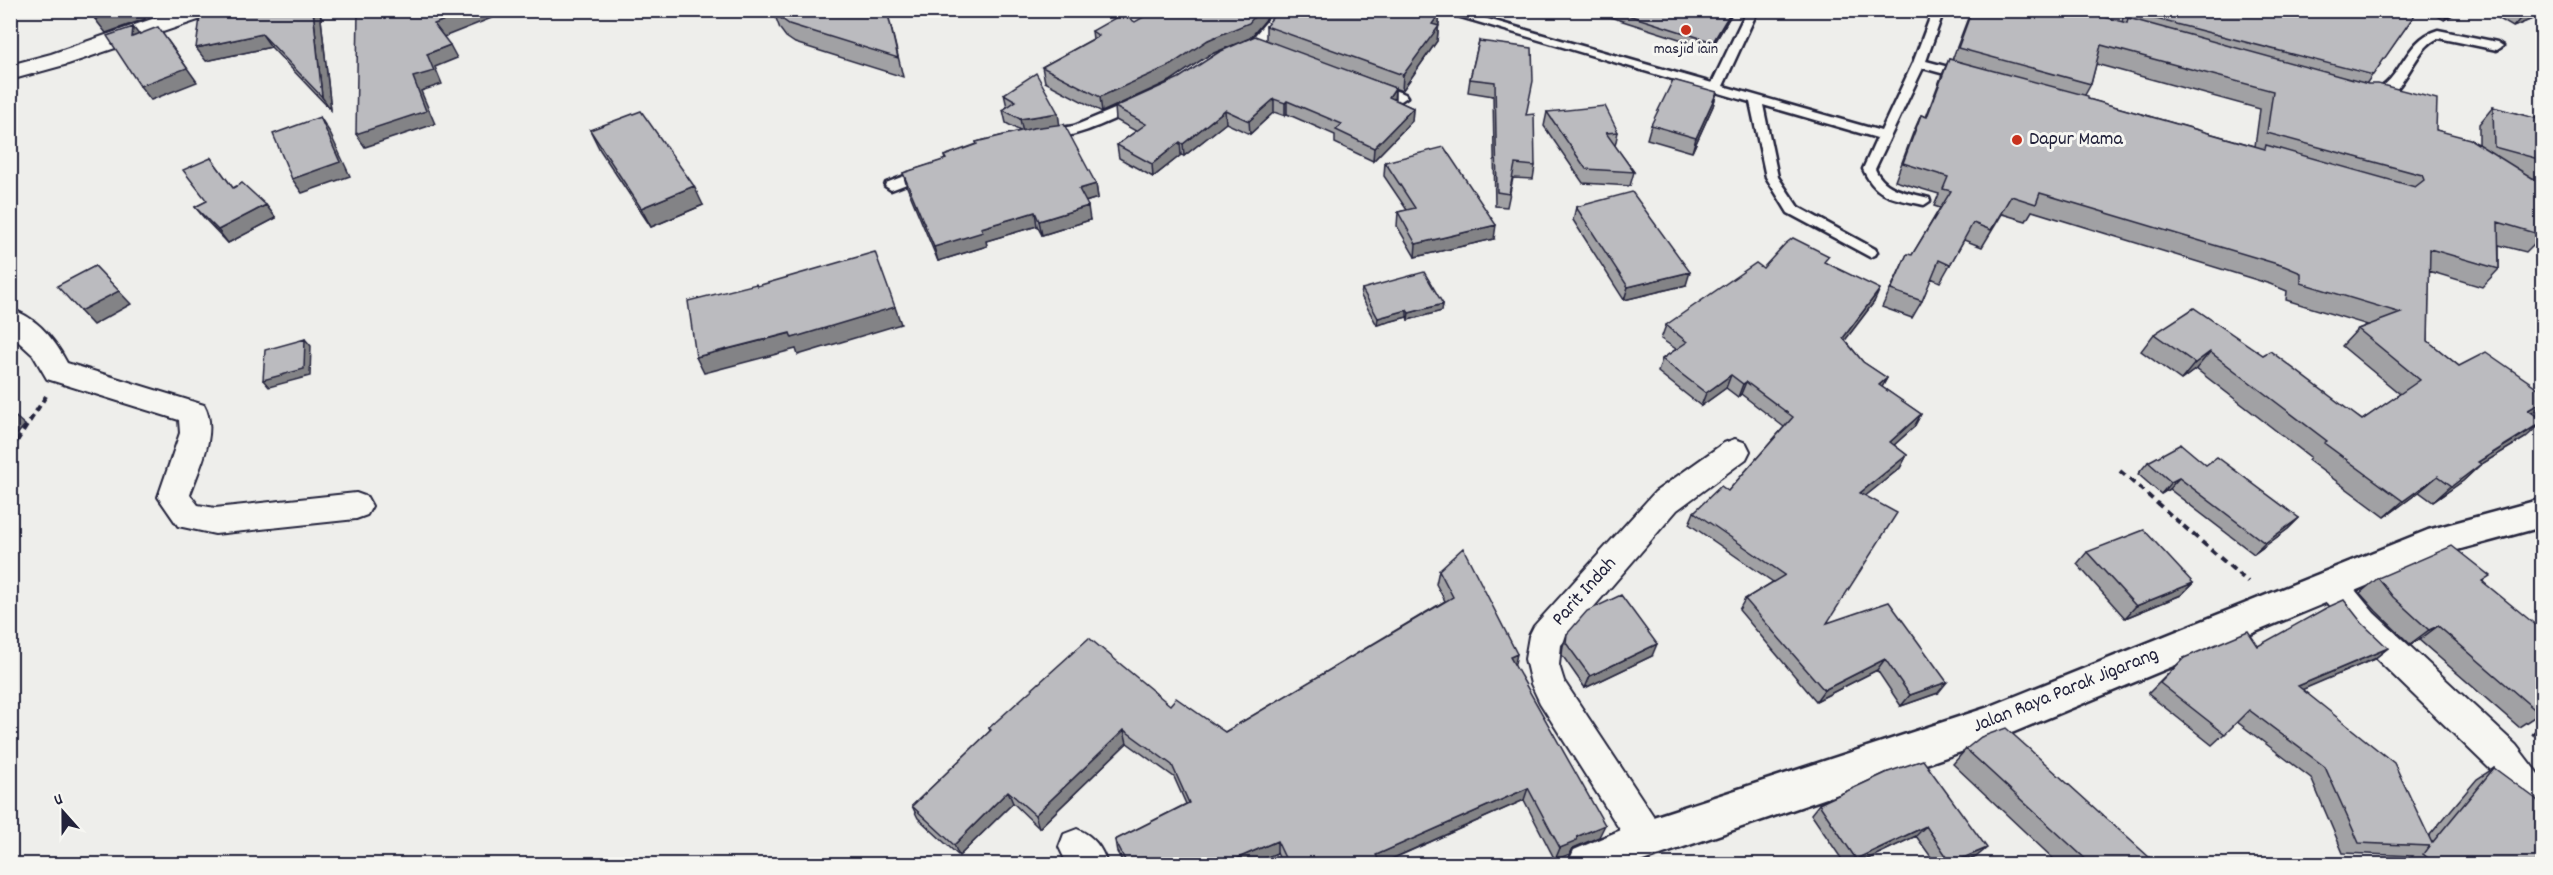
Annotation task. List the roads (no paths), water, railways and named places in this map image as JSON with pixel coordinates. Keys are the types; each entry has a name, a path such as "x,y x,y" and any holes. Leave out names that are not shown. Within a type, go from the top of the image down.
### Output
{"street":[{"path":"11,74 42,66 168,20 205,10"},
{"path":"10,319 32,334 50,355 57,370 194,413 195,433 174,497 189,517 215,520 356,506"},
{"name":"Parit Indah","path":"1647,839 1552,692 1541,670 1542,652 1546,636 1666,501 1735,451"},
{"name":"Jalan Raya Parak Jigarang","path":"1588,864 1647,839 1990,724 2440,540 2542,513"},
{"path":"2331,584 2362,623 2503,757 2542,806"}],"lane":[{"path":"1234,52 1260,45 1283,10"},
{"path":"1442,10 1885,136"},
{"path":"1480,21 1488,10"},
{"path":"1716,87 1753,10"},
{"path":"1924,201 1889,192 1875,183 1869,169 1919,63 1940,10"},
{"path":"2362,96 2382,95 2395,84 2424,38 2432,35 2438,33 2497,46"},
{"path":"1919,63 1977,79"},
{"path":"1367,84 1401,97"},
{"path":"1756,99 1772,177 1793,210 1870,252"},
{"path":"1035,135 1056,135 1101,120 1143,100"},
{"path":"891,186 933,169"}],"place":[{"name":"masjid iain","path":"1686,30"},
{"name":"Dapur Mama","path":"2017,140"}]}
